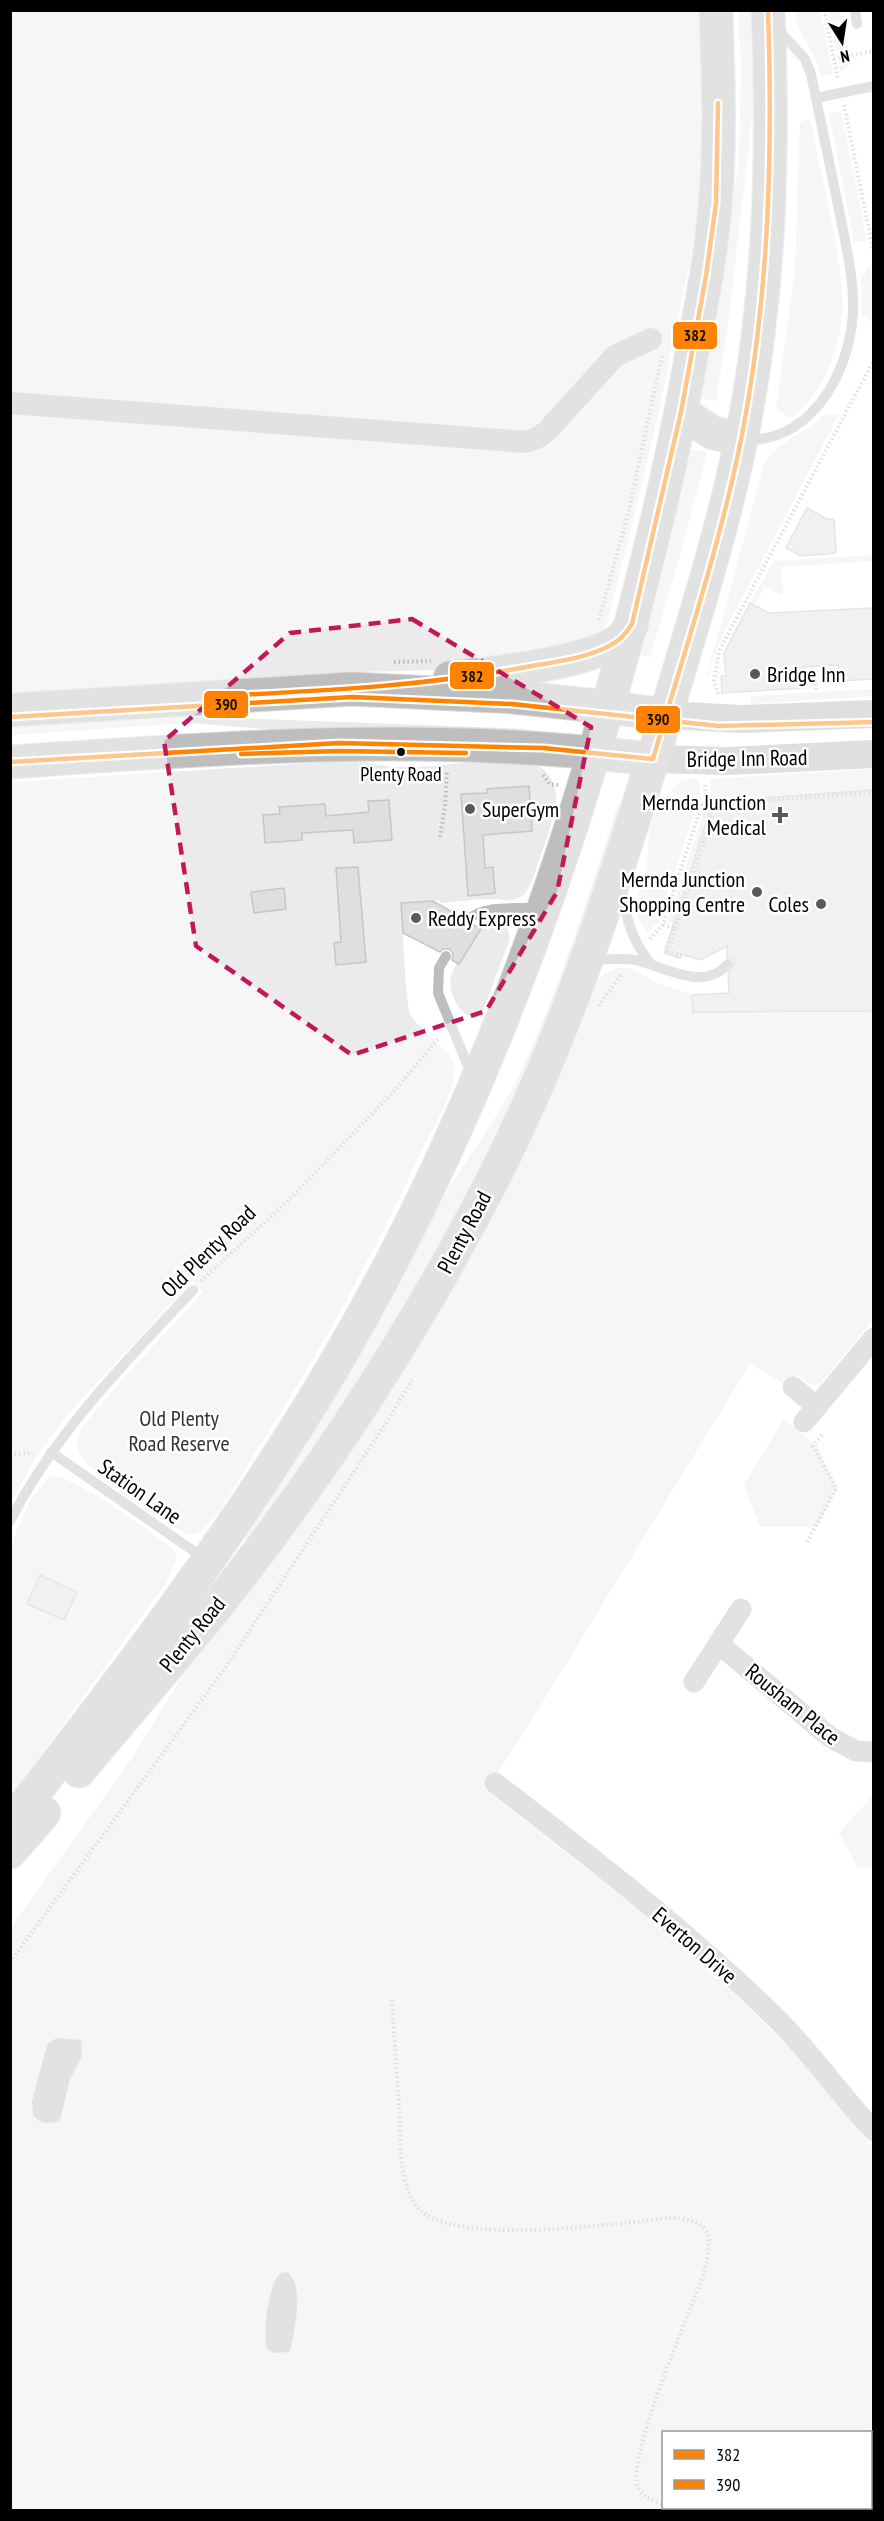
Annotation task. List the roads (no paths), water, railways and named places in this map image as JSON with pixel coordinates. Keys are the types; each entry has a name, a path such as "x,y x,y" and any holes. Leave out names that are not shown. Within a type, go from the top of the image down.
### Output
{"main road":[{"name":"Plenty Road","path":"10,1824 102,1706 207,1561 337,1361 404,1236 475,1085 513,994 545,908 632,624 681,412 706,276 716,203 718,137 716,10"},
{"name":"Plenty Road","path":"10,1852 213,1611 308,1483 374,1386 451,1257 504,1156 581,978 619,869 653,759 726,507 741,440 755,362 767,248 770,169 768,15"},
{"path":"681,412 713,433 741,440"},
{"path":"352,689 484,675 564,660 611,645 625,635 632,624"},
{"name":"Bridge Inn Road","path":"10,710 352,689 503,696 666,715 741,719 873,714"},
{"name":"Bridge Inn Road","path":"10,762 313,744 543,748 653,759 728,761 873,754"}],"street":[{"path":"793,1387 810,1414 873,1338"},
{"path":"694,1682 741,1609"},
{"name":"Rousham Place","path":"719,1644 830,1737 856,1751 873,1752"},
{"name":"Everton Drive","path":"495,1783 609,1870 731,1975 804,2048 873,2131"}],"lane":[{"path":"855,10 857,24"},
{"path":"741,440 772,436 806,420 824,398 849,343 854,302 816,98 805,59 768,15"},
{"path":"816,98 873,86"},
{"path":"619,869 630,929 640,951 651,964"},
{"path":"467,921 473,915 484,912 545,908"},
{"path":"446,956 439,968 437,985 439,999 475,1085"},
{"path":"581,978 597,960 621,959 651,964 682,975 699,978 717,975 728,964"},
{"name":"Old Plenty Road","path":"10,1521 51,1452 97,1394 193,1290"},
{"name":"Station Lane","path":"51,1452 207,1561"}],"waterway":[{"path":"10,403 526,442 547,431 615,356 651,339"}],"place":[{"name":"Bridge Inn","path":"755,674"},
{"name":"Plenty Road","path":"401,752"},
{"name":"SuperGym","path":"470,809"},
{"name":"Mernda Junction Medical","path":"780,815"},
{"name":"Mernda Junction Shopping Centre","path":"757,892"},
{"name":"Coles","path":"821,904"},
{"name":"Reddy Express","path":"416,918"}],"park label":[{"name":"Old Plenty Road Reserve","path":"179,1430"}]}
